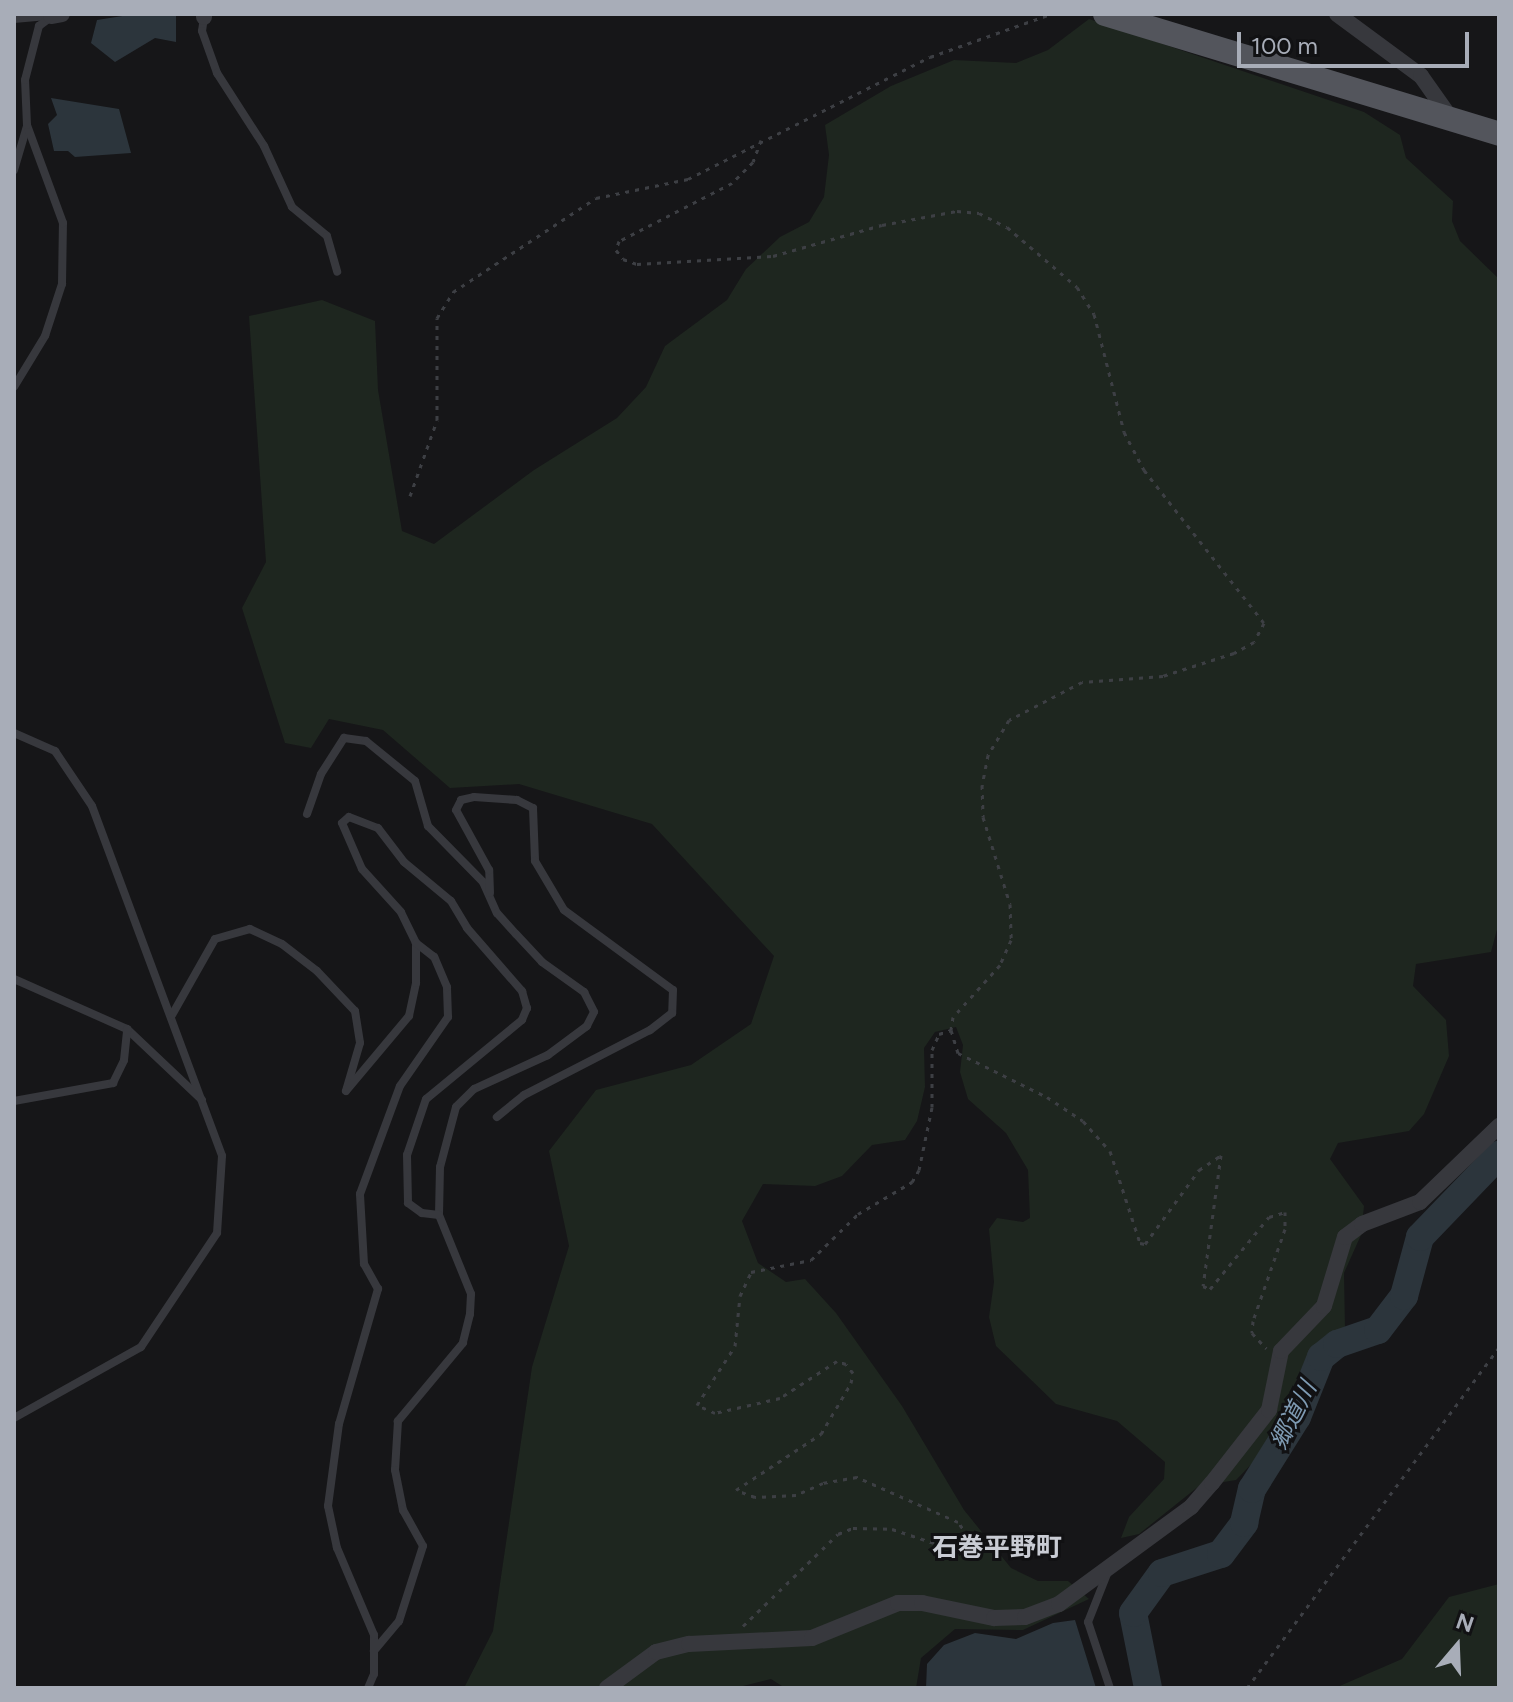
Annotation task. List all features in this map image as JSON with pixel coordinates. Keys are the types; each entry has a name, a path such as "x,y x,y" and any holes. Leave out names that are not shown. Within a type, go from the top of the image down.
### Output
{"main road":[{"path":"1105,14 1499,134"}],"street":[{"path":"1337,14 1421,76 1452,120"},
{"path":"607,1688 656,1652 742,1640 812,1638 898,1603 922,1603 994,1618 1025,1617 1059,1604 1191,1507 1269,1410 1281,1351 1324,1306 1345,1237 1362,1224 1420,1202 1499,1126"}],"lane":[{"path":"14,19 56,15"},
{"path":"14,387 45,336 62,284 63,223 27,125 25,80 39,26 56,15"},
{"path":"204,16 202,31 217,73 264,146 292,207 327,236 337,272"},
{"path":"14,170 27,125"},
{"path":"14,733 55,751 92,806 208,1107 222,1156 217,1233 141,1347 14,1418"},
{"path":"307,814 321,774 344,738 366,741 415,781 428,826 483,882 490,898 542,962 584,992 594,1012 587,1026 548,1055 474,1089 456,1107 440,1167 439,1215 471,1294 470,1314 463,1343 398,1421 398,1483 403,1510 423,1546 399,1621 374,1651"},
{"path":"490,898 489,870 456,810 461,800 474,797 517,800 533,808 530,842 535,861 564,910 673,990 672,1013 650,1030 524,1095 497,1117"},
{"path":"368,1688 374,1635 337,1548 328,1506 339,1424 378,1289 364,1264 360,1194 400,1086 448,1017 447,987 434,957 416,943 401,912 362,869 346,841 342,823 349,817 378,828 404,862 451,901 467,928 522,991 527,1008 522,1020 426,1099 407,1155 408,1203 422,1213 439,1215"},
{"path":"172,1015 215,939 250,929 282,944 317,971 355,1011 360,1043 346,1091 409,1016 416,943"},
{"path":"14,979 127,1029 178,1071 208,1107"},
{"path":"14,1101 113,1083 124,1060 127,1029"},
{"path":"1109,1569 1088,1622 1110,1688"}],"path":[{"path":"410,496 437,420 437,318 453,292 596,198 688,179 930,57 1051,14"},
{"path":"761,140 753,162 732,183 619,241 616,250 623,259 637,264 773,256 882,225 957,211 979,213 1007,227 1077,287 1094,314 1124,432 1144,470 1264,623 1254,642 1234,653 1163,676 1082,682 1009,720 988,755 982,785 983,817 1010,904 1011,940 1000,965 953,1017 951,1030 958,1053 1047,1097 1083,1121 1110,1151 1140,1243 1145,1244 1199,1170 1221,1155 1203,1286 1210,1289 1269,1217 1285,1212 1285,1229 1252,1333 1268,1350 1281,1351"},
{"path":"742,1640 746,1618 838,1534 853,1528 892,1529 952,1549 974,1544 958,1522 857,1477 823,1483 796,1495 755,1497 736,1490 741,1482 802,1451 821,1434 851,1383 853,1373 846,1364 837,1361 780,1398 715,1413 697,1405 735,1346 740,1296 751,1272 811,1260 858,1214 912,1182 919,1170 932,1107 932,1050 939,1034 951,1030"},
{"path":"1247,1688 1499,1348"}],"shaded area":[{"path":"135,14 176,14 176,42 155,38 115,62 91,43 97,20"},
{"path":"1089,19 1364,112 1400,135 1406,158 1453,201 1452,221 1460,241 1499,279 1499,922 1491,952 1416,964 1413,986 1446,1020 1449,1056 1424,1114 1409,1131 1338,1143 1330,1159 1364,1206 1361,1235 1344,1273 1345,1328 1311,1364 1290,1414 1268,1447 1236,1480 1199,1486 1139,1534 1121,1538 1129,1517 1164,1479 1165,1462 1117,1421 1056,1404 996,1346 989,1317 994,1282 989,1229 997,1218 1023,1222 1030,1218 1028,1170 1006,1133 968,1099 960,1072 963,1045 956,1027 935,1032 924,1048 925,1087 917,1121 905,1140 872,1145 842,1176 815,1186 763,1184 742,1221 758,1263 786,1282 805,1279 836,1313 902,1406 964,1510 1011,1568 1038,1581 1068,1581 1089,1599 1023,1630 955,1629 921,1658 916,1688 785,1688 771,1679 735,1688 464,1688 493,1631 532,1367 569,1246 549,1151 596,1090 691,1065 751,1024 774,956 652,824 519,784 450,788 383,730 329,719 311,748 285,743 242,608 266,562 249,316 322,300 375,321 378,390 402,531 434,544 534,470 617,418 646,387 665,346 727,300 746,269 780,237 809,222 824,197 829,155 825,125 891,86 954,60 1016,63 1048,50"},
{"path":"51,98 119,109 131,153 75,157 68,151 54,151 48,124 57,115"},
{"path":"1499,1584 1499,1688 1335,1688 1402,1659 1449,1597"},
{"path":"1075,1620 1096,1688 926,1688 927,1664 944,1645 975,1633 1016,1639 1053,1623"}],"waterway":[{"name":"郷道川","path":"1148,1688 1133,1613 1162,1573 1221,1554 1244,1523 1252,1489 1297,1417 1321,1357 1337,1344 1378,1330 1404,1296 1420,1237 1499,1155"}],"district":[{"name":"石巻平野町","path":"997,1548"}]}
